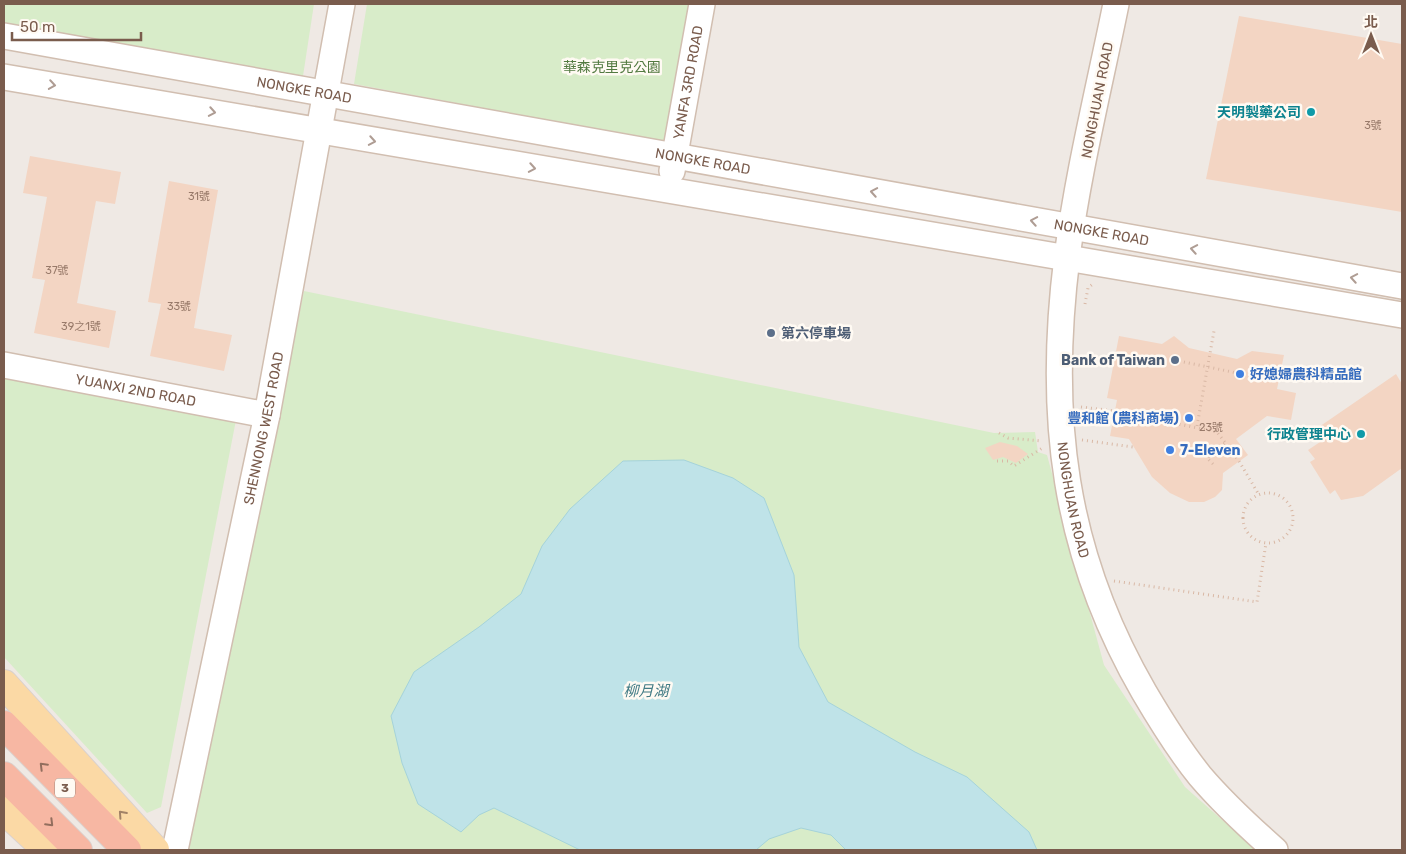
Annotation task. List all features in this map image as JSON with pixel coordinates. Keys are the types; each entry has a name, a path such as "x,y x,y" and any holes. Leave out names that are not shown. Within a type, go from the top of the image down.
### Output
{"highway":[{"name":"3","path":"4,725 127,850"},
{"path":"4,776 78,850"}],"main road":[{"path":"4,684 155,850"},
{"path":"4,810 46,850"}],"street":[{"name":"SHENNONG WEST ROAD","path":"175,850 267,415 342,4"},
{"name":"YANFA 3RD ROAD","path":"668,191 702,4"},
{"name":"NONGHUAN ROAD","path":"1116,4 1071,227 1067,258 1059,356 1059,401 1063,449 1073,510 1083,553 1099,603 1121,652 1159,718 1200,775 1248,826 1275,850"},
{"name":"NONGKE ROAD","path":"4,36 1402,286"},
{"path":"4,77 1402,315"},
{"name":"YUANXI 2ND ROAD","path":"4,365 267,415"}],"path":[{"path":"1084,310 1088,288 1098,284"},
{"path":"1197,426 1214,331"},
{"path":"1179,361 1237,373"},
{"path":"1079,415 1078,406 1115,410 1197,426 1217,432 1239,461 1259,495"},
{"path":"1080,432 1082,448"},
{"path":"1080,440 1133,447"},
{"path":"997,461 1008,461 1014,466 1046,445 1045,442"},
{"path":"1212,464 1207,458 1226,443"},
{"path":"1269,493 1285,499 1293,514 1293,522 1286,537 1279,541 1266,543 1254,540 1248,534 1242,519 1247,503 1259,495 1269,493"},
{"path":"1111,581 1256,602 1266,543"}],"shaded area":[{"path":"4,4 1402,4 1402,850 4,850"}],"green space":[{"path":"4,4 314,4 303,76 4,24"},
{"name":"華森克里克公園","path":"367,4 689,4 665,142 354,84"},
{"path":"304,291 994,433 1035,432 1038,452 1047,455 1104,665 1185,787 1256,850 188,850"},
{"path":"4,376 236,420 161,807 147,813 4,657"}],"water":[{"name":"柳月湖","path":"684,460 733,478 764,498 794,575 799,647 828,702 915,752 967,777 1029,832 1037,850 846,850 831,835 801,828 769,839 756,850 580,850 494,808 479,815 461,832 418,804 402,763 391,716 414,672 479,627 521,594 542,546 570,509 623,461"}],"building":[{"name":"天明製藥公司","path":"1239,16 1402,44 1402,212 1206,179"},
{"path":"30,156 121,172 115,204 96,201 77,303 116,311 109,348 34,333 45,280 32,278 47,197 23,193"},
{"path":"169,181 218,190 194,328 232,335 224,371 150,356 161,304 148,302"},
{"name":"豐和館 (農科商場)","path":"1119,336 1162,344 1174,336 1189,348 1237,359 1252,351 1284,355 1277,389 1296,393 1291,420 1267,416 1236,439 1248,455 1223,473 1222,490 1215,497 1204,502 1189,502 1170,493 1152,477 1129,439 1110,436 1117,400 1107,398"},
{"name":"行政管理中心","path":"1396,374 1402,384 1402,468 1363,496 1341,500 1335,490 1330,494 1310,462 1315,459 1308,450 1323,440 1316,429"},
{"path":"1000,442 1017,446 1028,454 1016,463 1003,457 993,460 985,448"}],"place":[{"name":"天明製藥公司","path":"1311,112"},
{"name":"第六停車場","path":"771,333"},
{"name":"Bank of Taiwan","path":"1175,360"},
{"name":"好媳婦農科精品館","path":"1240,374"},
{"name":"豐和館 (農科商場)","path":"1189,418"},
{"name":"行政管理中心","path":"1361,434"},
{"name":"7-Eleven","path":"1170,450"}]}
